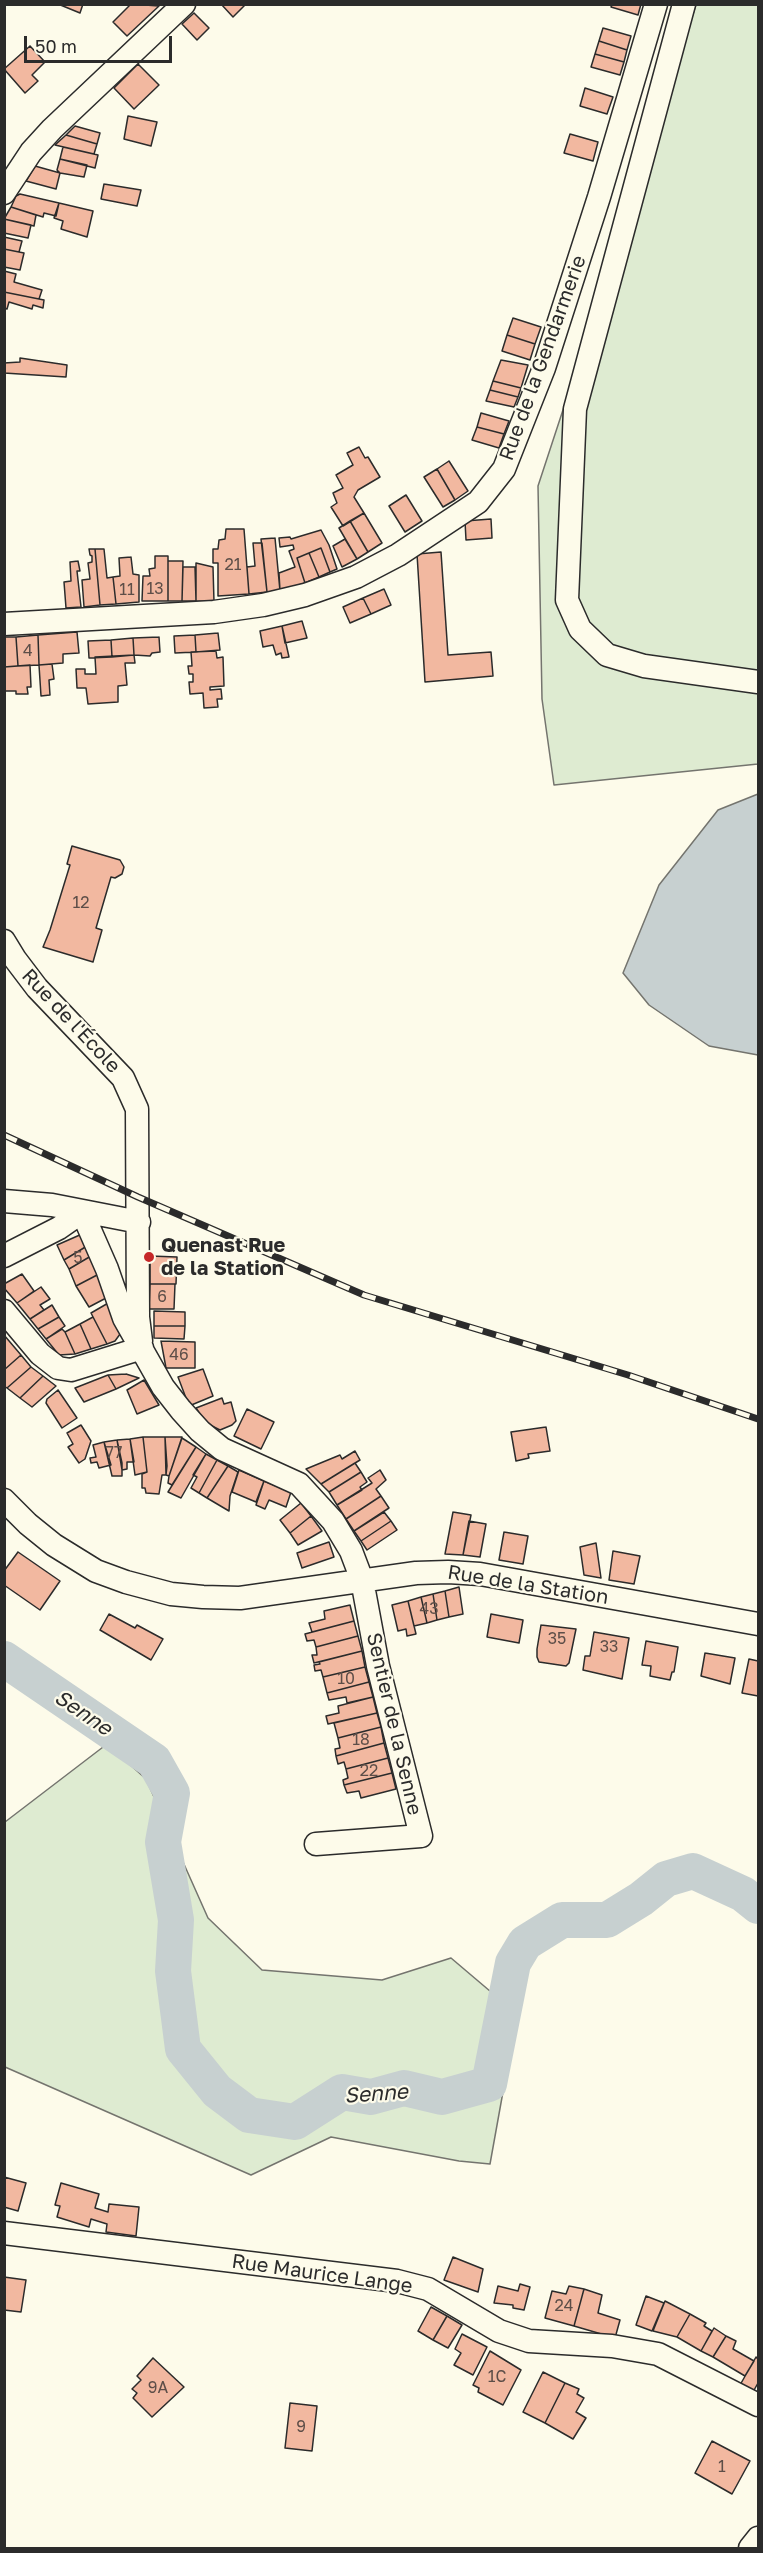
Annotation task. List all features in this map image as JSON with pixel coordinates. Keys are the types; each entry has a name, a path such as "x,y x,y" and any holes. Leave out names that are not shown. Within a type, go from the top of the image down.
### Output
{"street":[{"path":"4,193 31,152 52,129 184,4"},
{"name":"Rue de la Gendarmerie","path":"4,624 214,612 263,605 305,595 356,577 398,555 478,501 504,470 544,368 599,197 656,4"},
{"path":"684,4 575,409 567,600 580,629 607,655 644,666 759,682"},
{"name":"Rue de l'École","path":"4,941 37,988 123,1078 137,1108 138,1317 142,1348"},
{"path":"4,1201 52,1205 139,1221"},
{"path":"4,1256 59,1228 82,1212"},
{"path":"82,1212 107,1269 124,1318 163,1386 200,1431 222,1449 299,1484 333,1521 345,1541 362,1580"},
{"path":"4,1311 40,1354 58,1368 71,1370 142,1348"},
{"name":"Rue de la Station","path":"4,1500 54,1545 96,1570 126,1582 171,1594 240,1598 416,1573 448,1572 480,1574 759,1624"},
{"name":"Sentier de la Senne","path":"316,1844 421,1836 378,1666 362,1580"},
{"name":"Rue Maurice Lange","path":"4,2233 398,2281 428,2289 499,2331 529,2341 612,2346 658,2354 759,2405"},
{"path":"750,2548 759,2538"}],"green space":[{"path":"696,5 758,5 758,764 554,785 542,699 538,486"},
{"path":"107,1744 146,1779 208,1918 262,1970 382,1980 451,1958 517,2014 490,2164 459,2161 331,2137 251,2175 5,2067 5,1822"}],"shaded area":[{"path":"758,794 758,1055 709,1046 649,1005 623,973 659,885 718,810"}],"building":[{"path":"58,4 83,4 80,13"},
{"path":"131,4 159,6 127,36 113,22"},
{"path":"221,4 246,4 233,17"},
{"path":"612,4 641,4 638,15 611,7"},
{"path":"194,13 209,28 197,40 182,24"},
{"path":"603,28 631,36 627,50 599,41"},
{"path":"599,41 627,50 624,62 595,54"},
{"path":"30,46 45,62 32,75 38,81 25,93 4,69"},
{"path":"595,54 624,62 620,75 591,67"},
{"path":"138,64 159,85 134,109 114,88"},
{"path":"585,88 613,97 607,114 580,106"},
{"path":"128,116 157,122 151,146 124,139"},
{"path":"75,126 100,133 97,144 66,135"},
{"path":"570,134 598,142 593,161 564,153"},
{"path":"66,135 97,144 94,154 55,145"},
{"path":"63,147 98,155 95,168 60,159"},
{"path":"60,159 87,165 84,177 60,173 57,170"},
{"path":"35,166 60,173 56,189 26,181"},
{"path":"104,184 141,190 137,206 101,199"},
{"path":"20,194 59,203 56,216 44,213 43,217 11,207 16,196"},
{"path":"59,203 93,211 87,237 61,229 63,221 54,218"},
{"path":"11,207 36,215 34,226 4,219"},
{"path":"4,219 31,225 28,238 4,233"},
{"path":"4,237 22,241 19,252 4,249"},
{"path":"4,249 24,253 20,270 4,267"},
{"path":"4,271 16,274 14,282 42,290 39,299 4,292"},
{"path":"4,292 44,300 43,308 33,305 32,309 9,302 7,309 4,308"},
{"path":"513,318 541,327 535,344 507,335"},
{"path":"507,335 535,344 530,360 502,351"},
{"path":"20,358 67,365 66,377 4,373 4,363 20,362"},
{"path":"501,360 528,365 521,388 493,381"},
{"path":"493,381 521,388 518,397 490,390"},
{"path":"490,390 518,397 514,407 486,401"},
{"path":"481,413 509,421 504,434 477,427"},
{"path":"477,427 504,434 499,448 472,440"},
{"path":"359,447 380,477 358,490 354,497 364,513 343,526 331,507 337,503 333,493 343,488 336,475 353,465 347,453"},
{"path":"449,461 468,491 455,500 437,469"},
{"path":"437,469 455,500 443,507 424,477"},
{"path":"406,495 422,521 405,532 389,506"},
{"path":"364,513 382,543 368,552 350,521"},
{"path":"491,519 492,538 466,540 465,521"},
{"path":"350,521 368,552 357,559 339,528"},
{"path":"226,529 244,529 249,594 218,596 218,563 213,563 213,549 218,549 219,540 225,539"},
{"path":"321,530 337,569 330,572 321,548 297,558 305,583 280,591 279,573 295,567 289,551 294,549 293,545 280,547 279,538 290,537 291,539"},
{"path":"275,538 280,591 267,592 261,539"},
{"path":"345,539 357,559 342,567 333,546"},
{"path":"253,543 262,543 267,592 249,594 247,567 255,566"},
{"path":"321,548 330,572 319,577 309,553"},
{"path":"89,549 95,549 100,605 84,607 82,580 90,579 88,563 92,562 92,556"},
{"path":"95,549 104,549 107,578 113,577 116,604 100,605"},
{"path":"441,552 448,655 491,652 493,676 425,682 417,554"},
{"path":"309,553 319,577 305,583 297,558"},
{"path":"155,556 168,556 168,601 142,601 143,576 150,576 149,569 155,568"},
{"path":"131,557 133,574 139,575 139,602 116,604 113,577 120,576 119,558"},
{"path":"78,561 81,607 66,608 64,582 71,581 70,562"},
{"path":"168,561 183,561 182,601 168,601"},
{"path":"196,563 213,567 214,602 196,601"},
{"path":"183,567 195,567 196,601 182,601"},
{"path":"384,589 391,605 371,614 363,598"},
{"path":"363,598 371,614 350,623 343,607"},
{"path":"302,621 307,638 285,643 282,626"},
{"path":"282,626 289,657 282,658 281,653 276,655 273,645 263,647 260,631"},
{"path":"77,632 79,653 63,654 63,663 39,665 38,635"},
{"path":"218,633 220,650 196,652 195,635"},
{"path":"38,635 39,665 18,666 16,637"},
{"path":"195,635 196,652 175,653 174,636"},
{"path":"4,637 16,637 18,666 4,667"},
{"path":"159,637 160,652 152,653 150,656 134,655 133,638"},
{"path":"133,638 134,655 112,657 111,640"},
{"path":"111,640 112,657 89,658 88,641"},
{"path":"216,651 217,658 223,657 224,686 210,687 210,690 221,689 222,699 217,699 218,707 204,708 203,693 190,694 189,682 193,682 193,674 189,674 188,666 192,666 191,652"},
{"path":"134,655 135,663 125,663 127,685 118,686 118,702 88,704 86,688 77,688 76,669 85,669 85,674 96,674 95,657"},
{"path":"52,664 54,679 49,680 50,695 41,696 39,665"},
{"path":"30,665 31,687 27,687 28,694 4,691 4,667"},
{"path":"72,846 120,860 124,867 122,874 115,878 111,877 96,928 102,930 93,962 43,947 70,865 67,864"},
{"path":"82,1234 87,1246 64,1260 57,1245"},
{"path":"87,1246 91,1256 69,1269 64,1260"},
{"path":"91,1256 99,1274 76,1286 69,1269"},
{"path":"150,1256 177,1257 176,1284 150,1284"},
{"path":"22,1274 34,1291 17,1303 4,1288 4,1284"},
{"path":"99,1274 108,1297 89,1307 76,1286"},
{"path":"150,1284 175,1284 174,1309 149,1309"},
{"path":"41,1287 50,1299 40,1305 44,1310 30,1319 17,1303"},
{"path":"110,1302 123,1330 115,1341 107,1344 91,1313"},
{"path":"52,1305 59,1317 38,1329 30,1319"},
{"path":"154,1311 185,1312 185,1326 154,1326"},
{"path":"59,1317 65,1326 46,1339 38,1329"},
{"path":"93,1317 107,1344 91,1349 80,1324"},
{"path":"80,1324 91,1349 75,1354 65,1332"},
{"path":"154,1326 185,1326 184,1339 154,1338"},
{"path":"62,1329 75,1354 59,1355 46,1339"},
{"path":"4,1335 21,1355 4,1370"},
{"path":"161,1341 195,1342 195,1368 166,1368"},
{"path":"21,1355 31,1367 7,1388 4,1386 4,1370"},
{"path":"31,1367 43,1376 20,1398 7,1388"},
{"path":"203,1369 213,1396 189,1406 178,1377"},
{"path":"126,1374 139,1378 116,1389 108,1375"},
{"path":"108,1375 116,1389 84,1402 75,1388"},
{"path":"43,1376 56,1386 32,1407 20,1398"},
{"path":"144,1380 159,1405 137,1414 127,1390"},
{"path":"58,1390 77,1418 62,1428 46,1403 47,1399"},
{"path":"222,1398 224,1404 231,1402 236,1421 220,1430 206,1423 196,1408"},
{"path":"247,1409 274,1422 261,1449 234,1436"},
{"path":"81,1425 91,1441 85,1459 79,1463 68,1447 73,1444 67,1433"},
{"path":"546,1427 550,1451 528,1454 529,1458 516,1461 511,1432"},
{"path":"143,1437 147,1472 135,1475 130,1439"},
{"path":"143,1437 165,1437 167,1466 166,1475 162,1475 159,1494 146,1493 145,1488 142,1488 142,1474 147,1472"},
{"path":"165,1437 182,1437 169,1476 166,1475"},
{"path":"182,1438 196,1447 172,1485 168,1483 169,1476"},
{"path":"130,1439 134,1462 127,1462 127,1469 122,1470 117,1440"},
{"path":"117,1440 122,1476 112,1476 104,1442"},
{"path":"104,1442 111,1465 99,1468 97,1462 91,1463 90,1458 96,1457 93,1445"},
{"path":"196,1447 206,1454 181,1498 168,1492"},
{"path":"355,1451 360,1460 321,1484 306,1469 340,1455 342,1459"},
{"path":"206,1454 217,1460 199,1493 191,1488 197,1477 193,1475"},
{"path":"217,1460 228,1466 207,1498 199,1493"},
{"path":"355,1463 361,1472 329,1492 321,1484"},
{"path":"228,1466 238,1472 230,1496 229,1511 207,1498"},
{"path":"239,1470 264,1481 256,1502 232,1492"},
{"path":"380,1470 386,1480 376,1489 381,1496 346,1519 337,1505 372,1483 368,1478"},
{"path":"361,1472 367,1482 360,1487 362,1490 337,1505 329,1492"},
{"path":"264,1481 291,1492 286,1507 269,1500 265,1509 256,1505"},
{"path":"381,1496 389,1508 354,1531 346,1519"},
{"path":"301,1503 311,1516 290,1533 280,1520"},
{"path":"384,1512 391,1521 361,1541 354,1531"},
{"path":"453,1512 471,1515 463,1555 445,1554"},
{"path":"311,1516 322,1531 298,1545 290,1533"},
{"path":"391,1521 397,1530 367,1550 361,1541"},
{"path":"469,1521 486,1524 480,1557 463,1555"},
{"path":"504,1532 528,1536 523,1564 499,1560"},
{"path":"329,1542 334,1557 302,1568 297,1553"},
{"path":"596,1543 601,1578 584,1575 580,1547"},
{"path":"613,1551 640,1556 634,1584 609,1580"},
{"path":"18,1552 60,1581 40,1610 4,1585 4,1571"},
{"path":"459,1587 463,1614 449,1617 445,1591"},
{"path":"445,1591 449,1617 437,1620 433,1594"},
{"path":"433,1594 437,1620 427,1623 421,1597"},
{"path":"421,1597 427,1623 414,1626 408,1601"},
{"path":"408,1601 416,1634 407,1636 406,1629 398,1631 392,1605"},
{"path":"350,1605 354,1621 312,1632 309,1623 325,1619 324,1611"},
{"path":"109,1614 163,1639 151,1660 100,1630"},
{"path":"491,1614 523,1620 519,1643 487,1637"},
{"path":"354,1621 358,1636 316,1647 314,1640 307,1641 305,1634"},
{"path":"541,1625 576,1629 569,1663 566,1666 539,1662 537,1649"},
{"path":"594,1632 629,1638 622,1679 583,1670 585,1656 590,1656"},
{"path":"358,1636 362,1651 314,1663 312,1655 317,1655 316,1647"},
{"path":"646,1641 678,1647 674,1672 670,1680 650,1676 651,1666 642,1665"},
{"path":"362,1651 365,1667 323,1677 321,1670 315,1671 314,1665 320,1664 319,1662"},
{"path":"705,1653 735,1658 730,1684 701,1676"},
{"path":"749,1659 758,1661 758,1696 742,1693"},
{"path":"365,1667 369,1682 327,1693 323,1677"},
{"path":"369,1682 373,1697 347,1703 346,1697 329,1700 327,1693"},
{"path":"373,1697 377,1713 328,1724 326,1716 339,1713 338,1706"},
{"path":"377,1713 381,1727 338,1738 334,1723"},
{"path":"381,1727 384,1743 336,1756 335,1749 340,1748 338,1738"},
{"path":"384,1743 388,1758 346,1769 344,1762 338,1764 336,1756"},
{"path":"388,1758 392,1773 344,1785 343,1780 348,1778 346,1769"},
{"path":"392,1773 396,1789 361,1798 359,1791 347,1793 344,1785"},
{"path":"4,2177 26,2183 18,2211 4,2207"},
{"path":"61,2183 99,2194 95,2208 108,2212 109,2204 139,2207 136,2236 106,2232 107,2224 91,2219 89,2227 57,2217 60,2206 55,2205"},
{"path":"453,2257 483,2269 478,2292 444,2280"},
{"path":"4,2277 26,2280 21,2312 4,2310"},
{"path":"520,2284 530,2287 524,2310 513,2308 513,2305 494,2303 498,2286 518,2291"},
{"path":"569,2286 584,2289 574,2326 545,2318 552,2291 566,2294"},
{"path":"584,2289 602,2295 598,2313 620,2320 615,2338 574,2326"},
{"path":"646,2296 664,2303 652,2331 636,2325"},
{"path":"665,2301 690,2314 677,2337 653,2331"},
{"path":"431,2307 447,2316 433,2340 418,2331"},
{"path":"690,2314 706,2323 704,2326 712,2331 701,2351 677,2337"},
{"path":"447,2316 462,2325 448,2348 433,2340"},
{"path":"714,2328 726,2336 713,2357 701,2351"},
{"path":"462,2334 487,2347 473,2375 454,2365 461,2353 455,2349"},
{"path":"726,2336 736,2341 733,2349 754,2361 745,2376 713,2357"},
{"path":"490,2351 521,2370 503,2405 478,2392 479,2388 473,2385"},
{"path":"756,2357 758,2359 758,2383 753,2392 740,2385"},
{"path":"153,2358 184,2387 152,2417 133,2398 137,2393 132,2389 141,2380 137,2376"},
{"path":"543,2372 565,2383 545,2423 523,2412"},
{"path":"565,2383 579,2389 577,2394 584,2398 576,2412 586,2418 573,2439 545,2423"},
{"path":"290,2403 317,2406 312,2451 285,2448"},
{"path":"712,2441 750,2461 732,2494 695,2473"}],"waterway":[{"name":"Senne","path":"4,1659 154,1761 172,1793 163,1842 176,1920 173,1971 183,2049 217,2091 249,2115 295,2122 342,2092 371,2097 404,2088 442,2097 489,2084 513,1963 525,1943 562,1920 607,1920 641,1899 666,1879 693,1871 743,1894 758,1906"}],"railway":[{"path":"4,1135 138,1197 364,1295 628,1375 758,1419"}],"place":[{"name":"Quenast Rue de la Station","path":"149,1257"}]}
